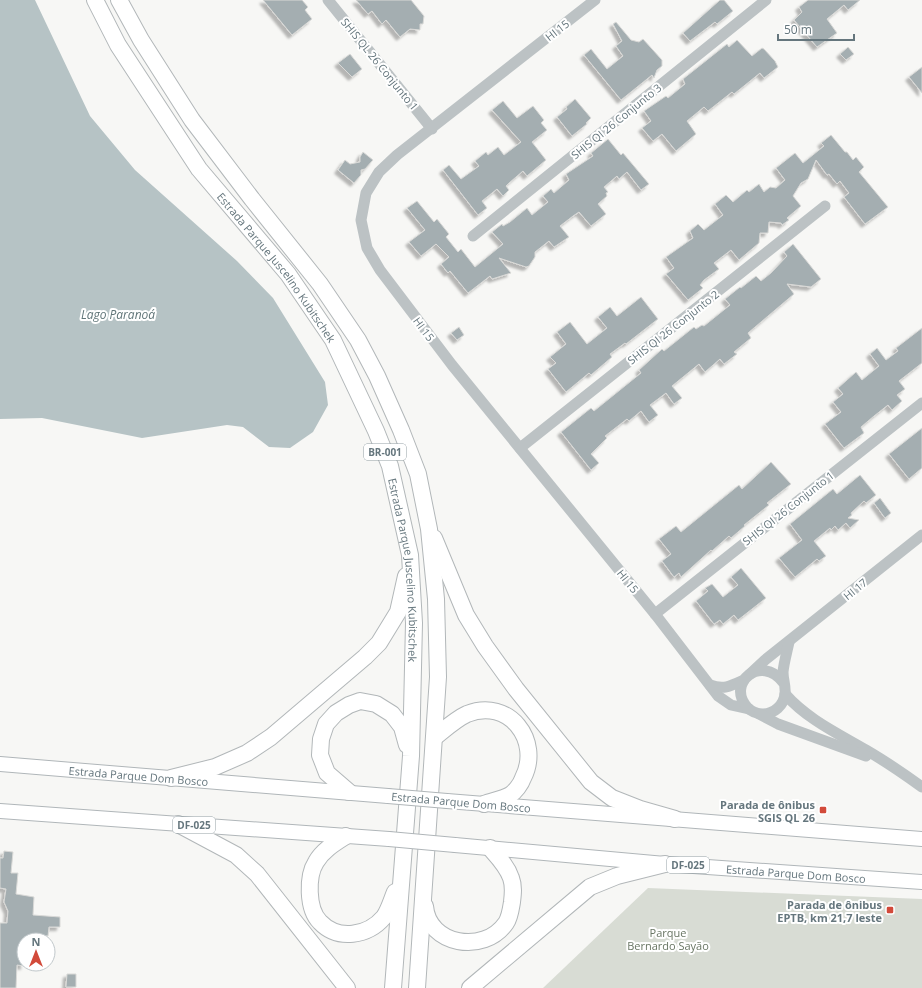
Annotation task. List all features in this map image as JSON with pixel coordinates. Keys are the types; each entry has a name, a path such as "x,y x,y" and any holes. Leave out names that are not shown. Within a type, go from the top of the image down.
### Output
{"highway":[{"name":"Estrada Parque Juscelino Kubitschek","path":"94,0 118,45 199,169 288,274 333,340 376,431 390,466 410,555 414,623 410,756 393,988"},
{"name":"Estrada Parque Juscelino Kubitschek","path":"120,0 141,40 192,120 252,199 320,284 358,340 386,396 415,466 429,529 436,598 438,677 435,737 416,988"},
{"path":"429,529 439,546 453,587 466,615 485,646 516,689 591,782 612,798 640,810 675,819"},
{"path":"171,778 215,767 247,753 271,737 365,657 379,643 398,612 410,555"},
{"path":"349,792 327,773 320,755 321,739 326,724 336,713 349,705 360,701 376,704 392,714 402,727 410,756"},
{"path":"435,737 467,714 481,710 498,711 511,719 522,731 529,748 529,767 521,782 510,794 484,804"},
{"path":"178,824 236,855 257,874 347,988"},
{"path":"346,836 328,848 316,862 309,881 310,902 319,922 339,934 359,934 374,927 385,916 400,879"},
{"path":"424,888 426,915 434,929 453,941 473,943 494,934 506,923 514,892 512,878 506,866 490,848"},
{"path":"470,988 590,887 617,876 665,864"}],"main road":[{"name":"Estrada Parque Dom Bosco","path":"0,764 921,838"},
{"name":"Estrada Parque Dom Bosco","path":"0,811 389,839 665,864 922,882"}],"street":[{"name":"SHIS QL 26 Conjunto 1","path":"328,0 432,129"},
{"name":"HI 15","path":"595,0 397,156 379,172 366,193 361,220 367,248 380,270 452,365 724,701 754,711 801,733 882,760"},
{"name":"SHIS QI 26 Conjunto 3","path":"473,236 760,2"},
{"name":"SHIS QI 26 Conjunto 2","path":"520,448 825,206"},
{"name":"SHIS QI 26 Conjunto 1","path":"655,614 922,402"},
{"name":"HI 17","path":"747,677 922,535"},
{"path":"789,642 784,665 783,682 786,694 797,708 882,760 922,787"},
{"path":"710,685 725,688 759,670 768,670 777,675 783,682"},
{"path":"747,677 741,688 741,695 754,711 768,714 776,710 783,703 786,694"}],"green space":[{"name":"Parque Bernardo Sayão","path":"648,888 922,899 922,988 543,988"}],"water":[{"name":"Lago Paranoá","path":"0,0 35,0 90,116 135,170 237,261 273,298 325,382 328,405 313,432 290,448 269,447 243,427 227,425 142,438 42,418 0,419"}],"building":[{"path":"263,0 302,0 308,7 305,10 312,19 292,35"},
{"path":"356,0 411,0 424,16 423,24 420,24 420,30 410,29 400,37 386,20 382,24 372,11 368,14"},
{"path":"720,0 724,0 733,11 717,24 715,22 690,41 683,33"},
{"path":"808,0 860,0 848,10 844,5 827,19 837,33 817,47 794,20 802,12 799,7"},
{"path":"616,22 631,40 639,42 643,39 662,60 662,66 657,70 654,78 652,75 621,100 584,55 591,49 607,69 623,56 616,46 622,41 613,24"},
{"path":"737,40 752,56 762,48 764,49 775,61 778,67 764,78 760,73 734,94 732,92 708,111 704,107 687,121 696,134 676,151 662,134 653,141 642,128 651,121 644,111 666,96 668,98 685,84 683,79 727,44 729,47"},
{"path":"848,47 854,54 846,60 840,54"},
{"path":"350,54 362,69 352,77 338,63"},
{"path":"922,67 922,93 909,77"},
{"path":"575,99 591,118 586,123 587,124 572,136 557,117 567,109 566,107"},
{"path":"503,101 517,118 533,106 544,120 541,123 547,130 532,142 546,160 527,176 523,171 506,186 509,190 503,196 497,189 482,201 487,208 478,215 443,170 449,165 461,179 479,166 475,161 486,152 488,155 498,147 504,155 521,142 492,110"},
{"path":"831,135 853,160 856,157 864,167 859,172 888,207 865,224 844,197 849,193 840,181 837,184 829,174 827,175 816,160 808,179 801,183 793,196 801,206 787,218 789,220 782,225 781,223 769,222 768,233 760,233 759,243 739,260 731,250 714,263 719,269 704,280 700,285 703,288 688,300 666,274 674,268 666,257 693,238 690,231 698,224 704,230 723,215 715,204 726,195 733,202 747,190 749,192 759,184 764,192 770,187 776,188 785,180 776,168 795,153 803,163 824,146 821,143"},
{"path":"608,139 621,155 623,153 649,184 641,190 627,172 619,179 617,176 604,187 608,192 606,193 607,196 598,204 606,214 591,226 579,212 573,216 560,226 569,237 554,247 549,241 535,252 535,257 529,266 526,267 499,258 511,273 492,279 490,276 468,293 450,271 448,273 441,264 449,257 436,244 421,256 409,242 425,230 407,208 417,201 434,222 437,219 449,234 446,237 458,252 461,249 475,267 503,244 492,232 502,224 503,226 510,222 527,208 532,215 548,202 543,196 551,189 554,193 569,180 566,174 593,156 591,153"},
{"path":"363,152 373,160 365,169 361,170 361,175 354,183 338,170 345,160 350,164 360,162 360,157"},
{"path":"793,244 821,279 811,287 787,284 794,294 748,333 751,338 734,352 737,354 724,364 720,359 705,372 699,364 672,386 682,398 674,404 666,393 650,405 658,415 649,422 641,411 629,421 627,419 605,436 607,438 591,454 599,463 591,470 561,432 591,408 594,411 641,373 639,370 662,349 664,351 694,327 696,329 702,325 704,326 730,305 725,299 740,287 741,288 756,276 761,281 771,273 787,256 784,252"},
{"path":"641,297 658,319 626,344 625,343 610,354 612,357 591,375 589,373 566,392 548,369 556,363 550,357 566,344 557,332 570,322 587,344 607,328 598,317 610,307 617,316"},
{"path":"459,327 464,335 457,340 451,333"},
{"path":"922,328 922,363 899,381 905,389 897,395 902,401 892,410 888,405 874,416 861,427 864,433 844,448 825,424 841,412 833,402 843,394 838,388 856,372 862,380 879,366 870,354 877,348 886,360 898,351 896,348"},
{"path":"922,428 922,468 909,479 889,454"},
{"path":"771,462 791,484 767,503 769,505 744,525 745,526 731,538 729,536 712,551 711,550 681,577 679,573 674,577 662,561 671,554 659,539 676,526 681,532 739,485 742,489"},
{"path":"860,475 876,495 866,503 864,501 851,513 852,515 848,518 859,520 850,528 846,523 838,530 835,526 831,530 830,528 814,541 826,556 819,561 817,559 795,577 779,558 802,540 790,524 833,489 837,494"},
{"path":"880,498 891,513 885,518 874,503"},
{"path":"741,568 766,598 738,620 734,615 723,624 720,620 714,624 696,601 708,591 705,588 712,584 723,597 738,585 731,577"},
{"path":"4,851 13,852 11,873 18,873 16,894 34,897 33,915 60,917 60,927 49,927 48,932 16,932 16,988 0,988 0,923 7,923 8,911 4,902 6,889 0,888 0,858 3,858"},
{"path":"67,974 76,974 76,987 66,987"}],"place":[{"name":"Parada de ônibus SGIS QL 26","path":"823,810"},
{"name":"Parada de ônibus EPTB, km 21,7 leste","path":"890,910"}]}
